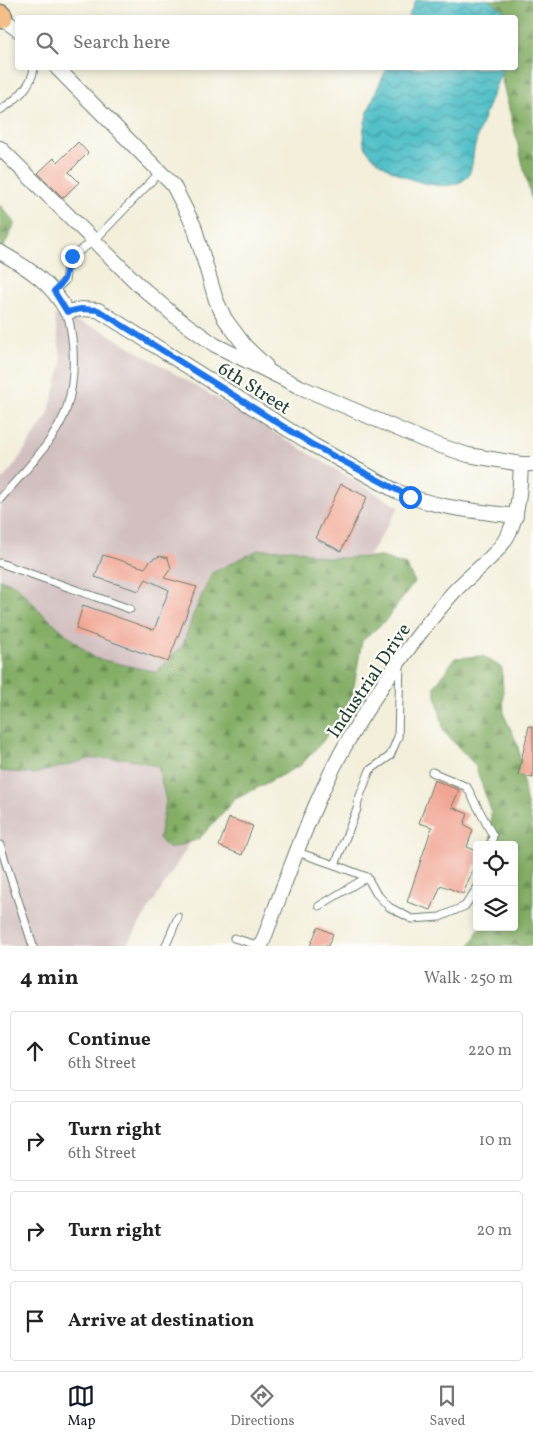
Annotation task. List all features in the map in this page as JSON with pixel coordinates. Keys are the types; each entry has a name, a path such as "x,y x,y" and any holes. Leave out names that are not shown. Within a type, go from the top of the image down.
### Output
{"street":[{"path":"59,70 161,170 173,185 187,209 216,300 225,319 245,346 276,375"},
{"path":"0,148 140,286 197,333 215,345 276,375 435,445 468,456 527,464"},
{"path":"0,252 36,274 54,291 67,312"},
{"name":"6th Street","path":"67,312 81,309 98,310 313,445 396,491 439,506 516,516"},
{"name":"Industrial Drive","path":"261,946 297,852 337,760 361,719 451,595 499,547 509,533 516,516 527,464"}],"lane":[{"path":"0,110 24,90 30,81 33,70"},
{"path":"54,291 65,281 67,266 72,256 94,241 161,170"},
{"path":"0,500 38,455 67,408 73,355 72,330 67,312"},
{"path":"0,563 130,609"},
{"path":"335,865 358,809 358,801 370,770 390,756 398,737 400,663"},
{"path":"432,772 466,787 493,836 492,841"},
{"path":"0,845 33,946"},
{"path":"297,852 367,877 376,893 389,907 412,919 440,917 465,906 473,894"},
{"path":"319,906 367,877"},
{"path":"166,945 178,917"},
{"path":"234,938 261,946"}],"shaded area":[{"path":"54,315 100,329 399,507 126,946 0,946 0,482 13,467 48,415 62,363"}],"green space":[{"path":"484,0 533,0 533,206 499,70 518,70 518,15 488,15"},
{"path":"0,205 15,223 0,255"},
{"path":"294,549 326,558 382,557 406,565 415,582 386,620 362,641 352,697 323,741 301,765 234,800 199,839 169,849 159,838 166,801 158,766 125,758 90,759 34,774 0,771 0,579 16,585 44,615 94,658 156,672 183,645 193,615 212,573 258,550"},
{"path":"483,656 502,668 504,715 518,745 526,800 533,828 533,946 470,946 478,931 518,931 518,841 491,841 491,811 475,765 444,732 434,687 455,658"}],"water":[{"path":"416,0 488,0 504,10 507,15 409,15"},
{"path":"386,70 502,70 480,129 471,169 465,179 455,184 442,186 426,184 394,172 380,163 370,153 364,143 364,126"}],"building":[{"path":"78,142 88,153 69,172 79,182 63,198 38,173 54,158 58,162"},
{"path":"341,484 367,497 341,551 315,538"},
{"path":"103,555 145,568 151,560 160,556 168,558 171,568 164,578 197,587 168,662 76,629 83,605 154,630 169,590 146,579 139,591 95,577"},
{"path":"529,726 533,727 533,778 518,775"},
{"path":"434,780 459,790 452,807 468,814 464,824 473,830 467,847 473,849 473,869 463,894 441,885 431,910 407,902 432,827 419,823"},
{"path":"229,818 253,826 242,855 219,846"},
{"path":"318,927 333,934 328,946 310,946"}],"route":[{"path":"72,256 67,266 68,273 65,281 54,291 67,312 81,309 98,310 313,445 410,497"}]}
